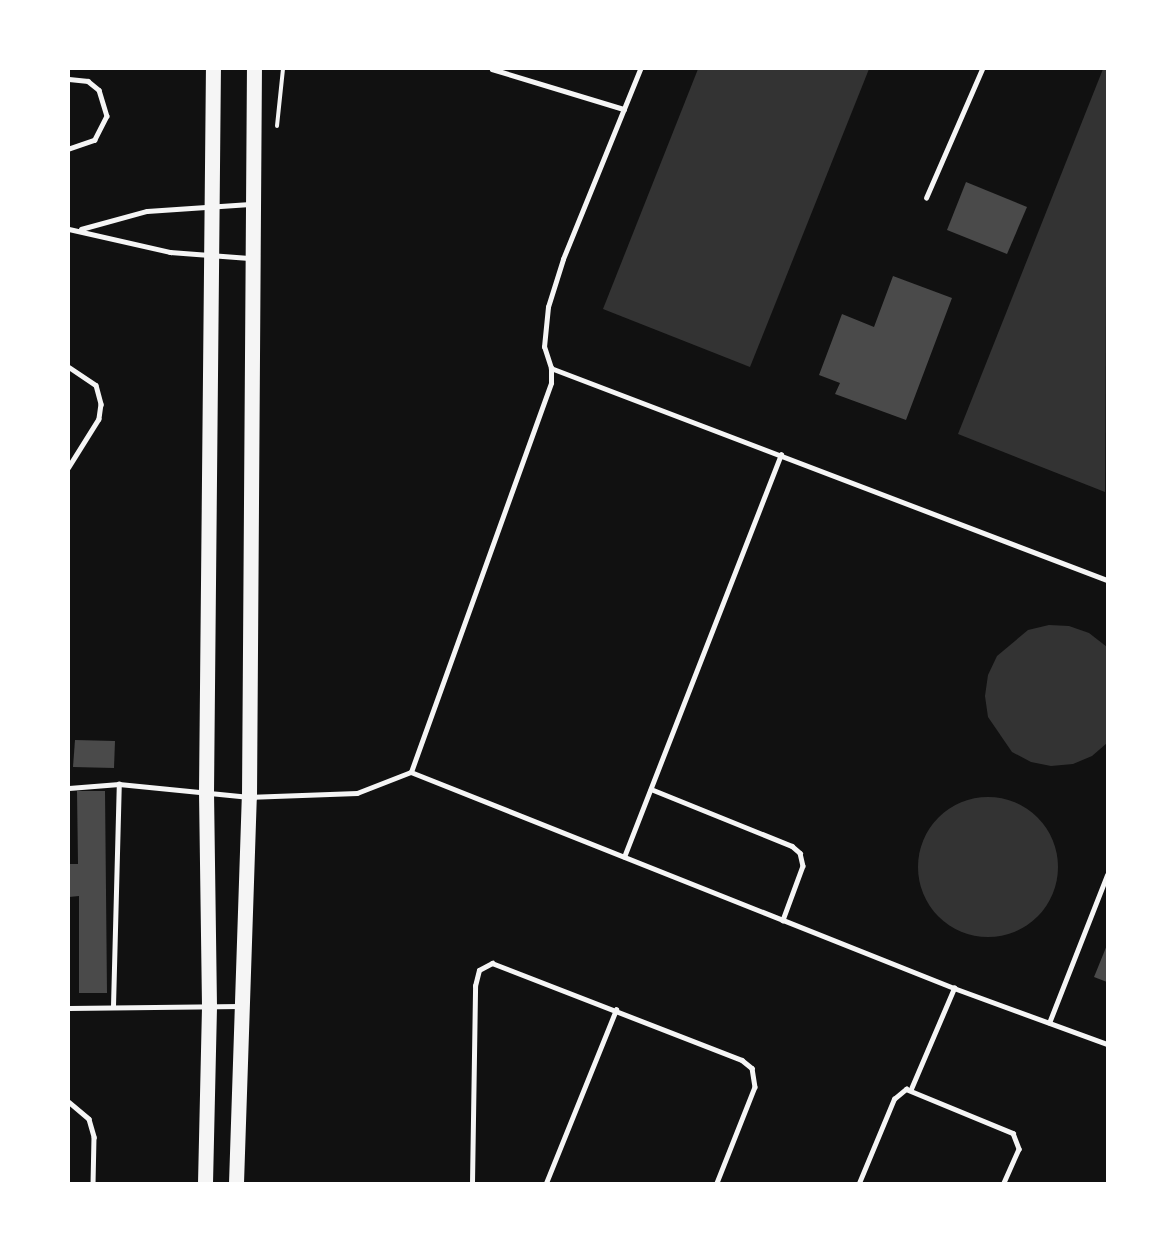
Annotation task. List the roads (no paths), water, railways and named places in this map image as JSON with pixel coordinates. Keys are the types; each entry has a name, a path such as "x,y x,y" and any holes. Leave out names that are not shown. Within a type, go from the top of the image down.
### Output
{"main road":[{"path":"205,1183 209,1006 206,792 213,69"},
{"path":"236,1183 249,797 254,69"}],"lane":[{"path":"492,69 624,109"},
{"path":"411,772 551,383 551,368 544,347 548,307 640,69"},
{"path":"926,198 982,69"},
{"path":"69,79 88,81 99,90 107,116 95,140 83,147 69,149"},
{"path":"78,230 147,212 253,204"},
{"path":"69,230 210,258 252,259"},
{"path":"69,367 96,385 100,393 99,419 69,468"},
{"path":"551,368 1107,580"},
{"path":"624,857 781,455"},
{"path":"69,788 119,784 249,797 357,793 411,772 954,988 1107,1044"},
{"path":"113,1006 119,784"},
{"path":"651,789 792,846 800,853 803,866 783,920"},
{"path":"1049,1023 1107,875"},
{"path":"472,1183 475,986 479,970 492,963 742,1060 752,1068 755,1087 717,1183"},
{"path":"911,1089 954,988"},
{"path":"69,1008 242,1006"},
{"path":"546,1183 616,1010"},
{"path":"859,1183 894,1099 901,1090 911,1089 1013,1133 1019,1149 1004,1183"},
{"path":"69,1102 89,1119 94,1137 93,1183"}]}
